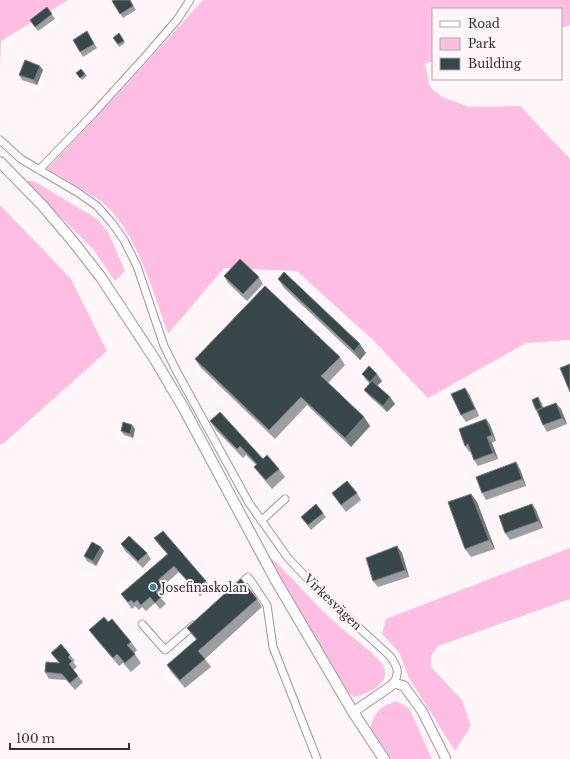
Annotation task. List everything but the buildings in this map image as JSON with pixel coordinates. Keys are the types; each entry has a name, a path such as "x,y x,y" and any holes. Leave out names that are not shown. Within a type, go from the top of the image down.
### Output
{"main road":[{"path":"0,162 42,205 76,245 100,276 154,358 183,407 275,579 353,712 384,759"}],"street":[{"path":"39,170 94,113 138,64 177,20 190,0"},
{"name":"Virkesvägen","path":"0,140 21,159 77,192 97,206 112,223 124,240 137,266 164,346 249,502 288,558 321,593 390,656 396,666 398,675 394,683"},
{"path":"261,521 285,499"},
{"path":"230,593 248,577 267,605 273,647 317,759"},
{"path":"142,624 165,650 200,619"},
{"path":"353,712 394,683 404,686 422,711 446,759"}],"green space":[{"path":"0,0 68,0 1,41 0,67"},
{"path":"203,0 570,0 570,25 562,28 562,8 432,8 432,61 425,64 430,87 442,97 470,107 520,106 570,159 570,340 526,343 428,398 373,340 297,271 224,268 168,334 143,265 135,247 116,216 100,201 47,169 118,94"},
{"path":"24,181 34,181 97,219 108,232 125,271 115,281 93,249"},
{"path":"0,205 71,279 107,351 0,445"},
{"path":"570,548 570,599 438,646 431,656 431,667 462,700 471,726 455,751 409,678 399,652 382,634 386,619"},
{"path":"266,555 277,563 331,619 381,662 384,667 384,679 376,688 365,694 354,697 348,693"},
{"path":"396,701 409,708 432,759 391,759 370,728 374,717 379,710"}],"place":[{"name":"Josefinaskolan","path":"153,587"}]}
